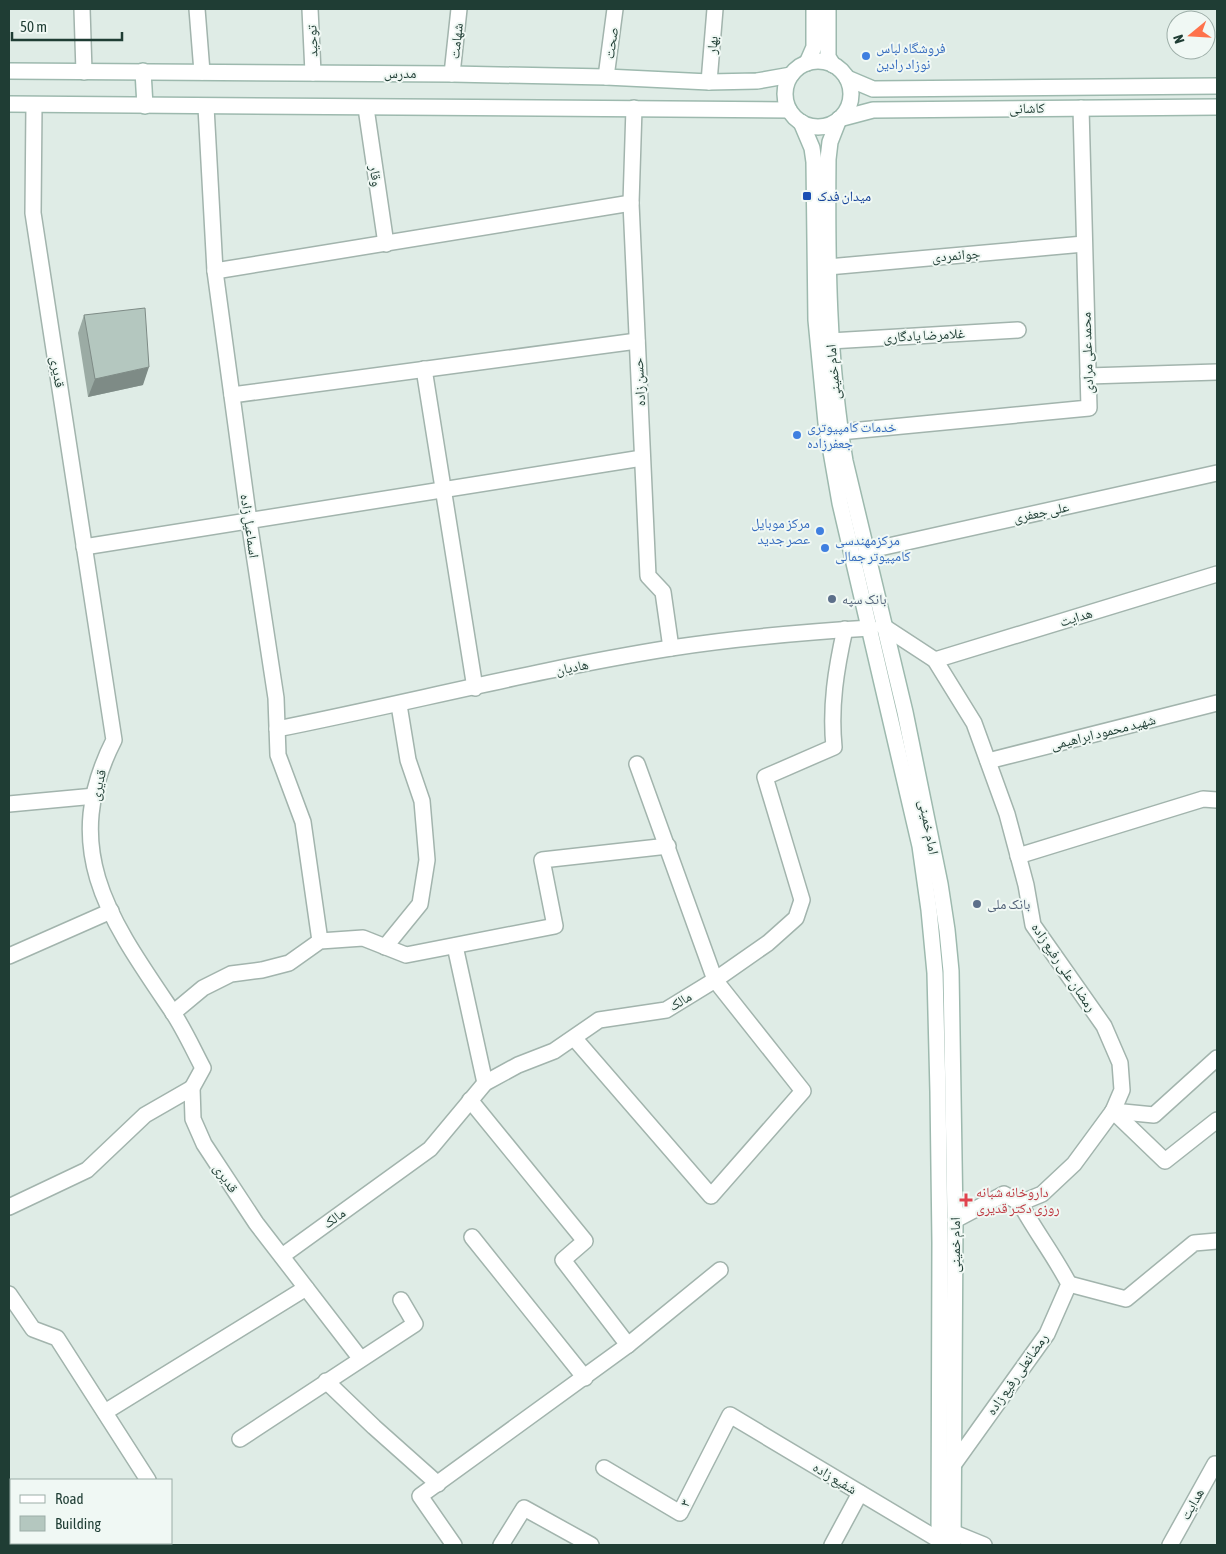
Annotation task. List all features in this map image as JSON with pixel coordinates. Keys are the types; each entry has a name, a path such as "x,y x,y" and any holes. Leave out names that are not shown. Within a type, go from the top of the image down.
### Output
{"street":[{"path":"82,9 84,72"},
{"path":"197,9 202,72"},
{"name":"توحید","path":"310,9 313,73"},
{"name":"شهامت","path":"452,74 459,9"},
{"name":"صحت","path":"606,77 615,9"},
{"name":"بهار","path":"709,82 716,9"},
{"path":"814,9 814,47 807,63 792,75 786,86 785,98 789,110 801,122 819,127 839,119 848,106 850,96 846,78 828,57 828,9"},
{"path":"807,63 825,62 834,65"},
{"name":"مدرس","path":"9,71 452,74 606,77 709,82 757,81 792,75"},
{"path":"143,71 145,106"},
{"name":"کاشانی","path":"846,78 873,89 1217,86"},
{"path":"9,104 789,110"},
{"name":"قدیری","path":"34,105 33,213 114,740 101,767 90,825 91,848 100,891 127,944 173,1013 203,1068 192,1088 193,1119 204,1144 256,1223 360,1358"},
{"name":"اسماعیل زاده","path":"206,107 215,271 248,521 276,698 278,755 303,822 320,941"},
{"name":"کاشانی","path":"839,119 873,110 1217,107"},
{"name":"وقار","path":"366,108 386,244"},
{"name":"حسن زاده","path":"634,108 631,203 648,576 663,592 671,648"},
{"name":"محمد علی مرادی","path":"840,432 1089,408 1081,108"},
{"name":"امام خمینی","path":"839,119 830,142 828,159 828,267 830,341 840,432 866,551 877,627 923,863 935,973 946,1463 946,1541"},
{"name":"امام خمینی","path":"801,122 812,148 814,162 816,320 826,424 840,503 905,712 924,800 947,930 951,971 955,1220 946,1463"},
{"path":"215,271 631,203"},
{"name":"جوانمردی","path":"828,267 1084,244"},
{"name":"غلامرضا یادگاری","path":"830,341 1018,330"},
{"path":"232,395 637,341"},
{"path":"424,369 475,688"},
{"path":"1088,376 1217,372"},
{"path":"84,547 642,458"},
{"name":"علی جعفری","path":"866,551 1217,473"},
{"name":"هدایت","path":"936,660 1217,574"},
{"name":"هادیان","path":"277,730 671,648 877,627"},
{"name":"رمضان علی رفیع زاده","path":"877,627 936,660 974,723 1007,814 1033,925 1104,1026 1120,1063 1122,1090 1113,1111 1074,1164 1042,1194 1020,1203"},
{"name":"مالک","path":"282,1256 430,1149 485,1083 518,1065 554,1052 575,1039 599,1020 666,1010 715,980 768,943 796,918 802,900 765,777 834,747 831,722 834,676 845,630"},
{"name":"شهید محمود ابراهیمی","path":"988,761 1217,703"},
{"path":"385,947 420,904 427,860 422,801 408,760 399,705"},
{"path":"575,1039 711,1196 803,1091 715,980 637,764"},
{"path":"9,804 95,796"},
{"path":"1018,856 1203,799 1217,800"},
{"path":"173,1013 202,988 231,974 262,970 289,963 320,941 363,938 406,955 555,926 542,860 668,846"},
{"path":"9,956 111,911"},
{"path":"455,946 485,1083"},
{"path":"1113,1111 1154,1115 1217,1058"},
{"path":"9,1207 86,1170 145,1115 192,1088"},
{"path":"470,1100 586,1241 563,1260 628,1345"},
{"path":"1113,1111 1165,1162 1217,1120"},
{"path":"955,1220 1004,1194 1020,1203 1036,1233 1058,1263 1069,1284 1126,1299 1194,1243 1217,1241"},
{"path":"472,1237 585,1378"},
{"path":"454,1545 420,1496 585,1378 720,1270"},
{"name":"رمضانعلی رفیع زاده","path":"946,1463 1047,1334 1069,1284"},
{"path":"105,1412 306,1288"},
{"path":"9,1294 33,1329 57,1338 147,1479"},
{"path":"240,1439 360,1358 415,1324 401,1300"},
{"path":"326,1381 438,1484"},
{"name":"۳","path":"604,1468 680,1513 730,1415"},
{"name":"شفیع زاده","path":"730,1415 946,1541 984,1545"},
{"name":"هدایت","path":"1170,1545 1215,1464"},
{"path":"832,1545 860,1492"},
{"path":"501,1545 524,1508 591,1545"}],"building":[{"path":"145,308 149,367 95,379 84,315"}],"place":[{"name":"فروشگاه لباس نوزاد رادین","path":"866,56"},
{"name":"میدان فدک","path":"807,196"},
{"name":"خدمات کامپیوتری جعفرزاده","path":"797,435"},
{"name":"مرکز موبایل عصر جدید","path":"820,531"},
{"name":"مرکزمهندسی کامپیوتر جمالی","path":"825,548"},
{"name":"بانک سپه","path":"832,599"},
{"name":"بانک ملی","path":"977,904"},
{"name":"داروخانه شبانه روزی دکتر قدیری","path":"966,1200"}]}
